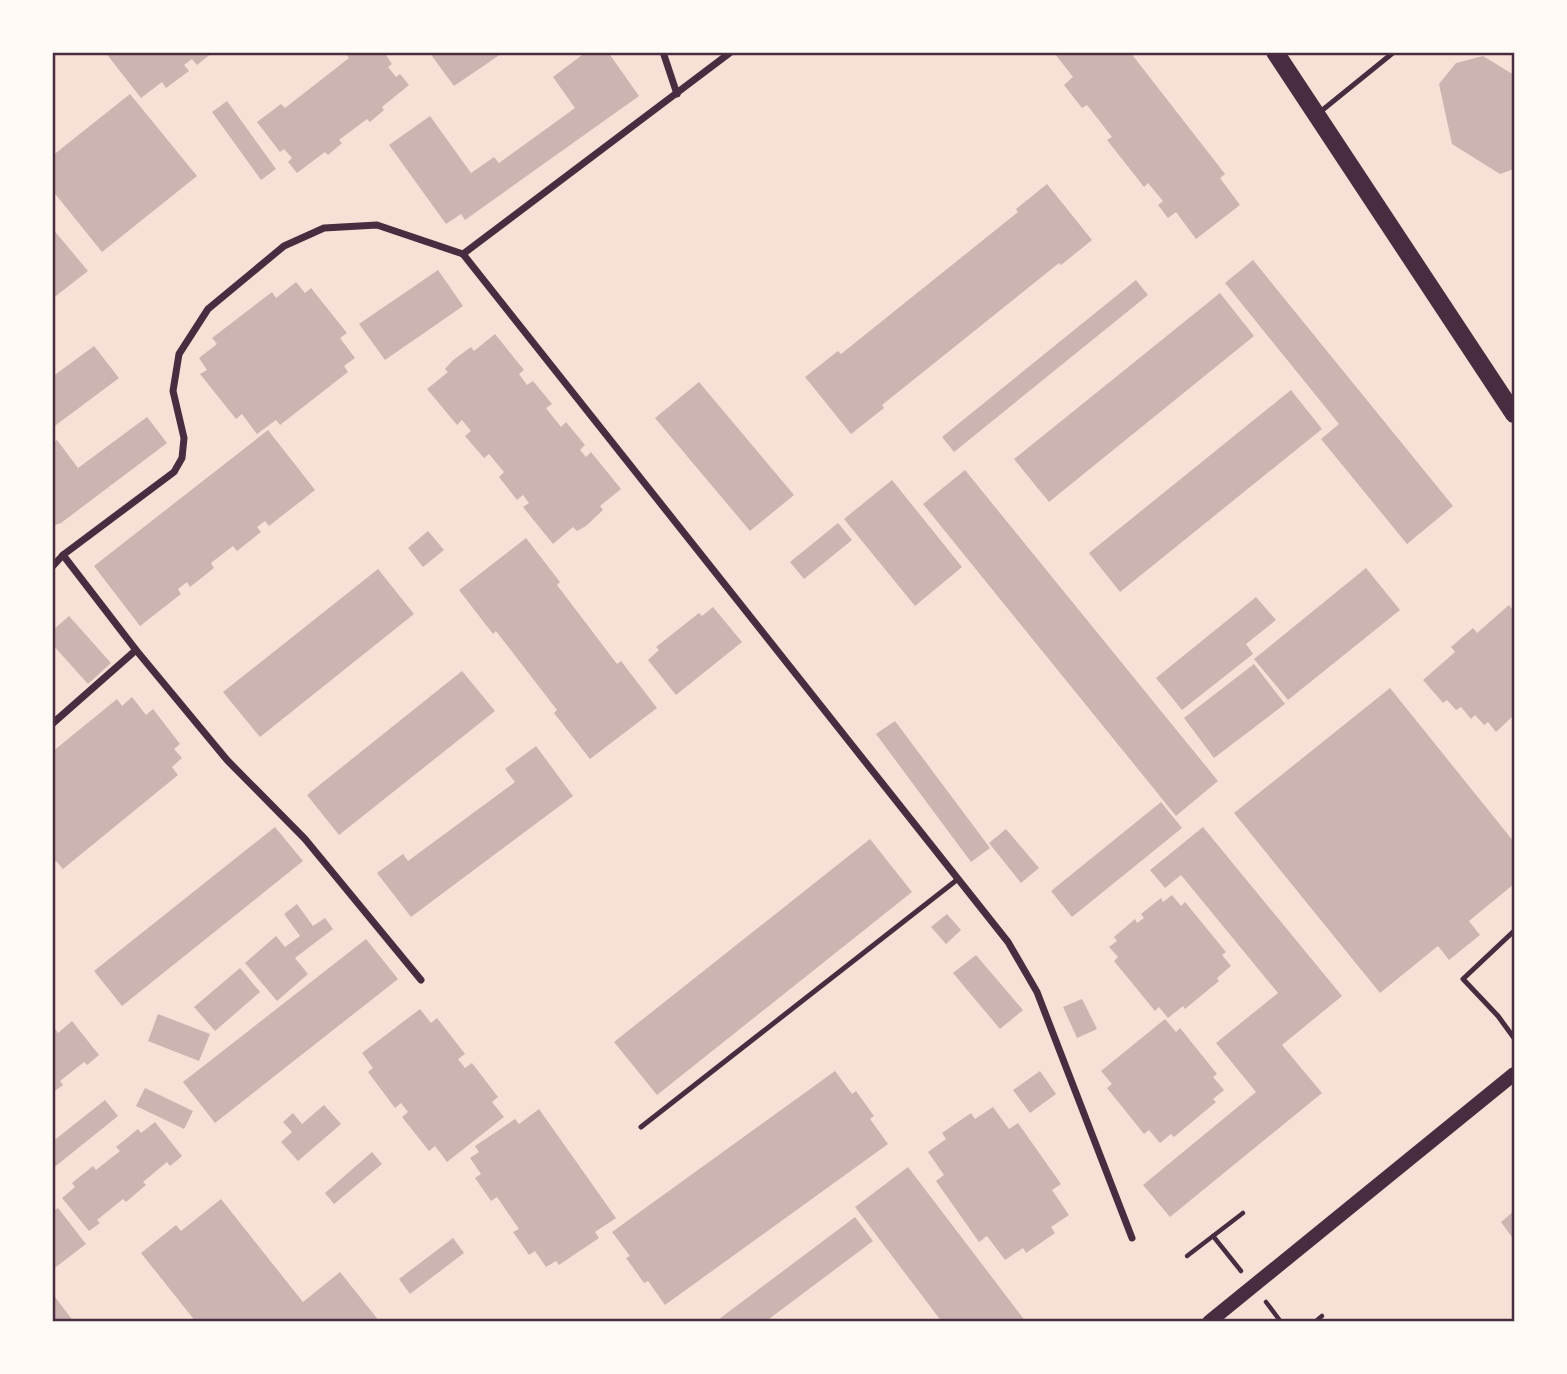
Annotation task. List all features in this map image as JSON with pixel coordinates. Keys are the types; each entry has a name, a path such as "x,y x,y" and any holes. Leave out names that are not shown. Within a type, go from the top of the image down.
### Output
{"main road":[{"path":"1275,52 1514,414"},
{"path":"1209,1321 1514,1074"}],"street":[{"path":"663,52 677,94"},
{"path":"463,254 731,52"},
{"path":"52,567 63,555 174,472 182,458 184,438 173,391 179,354 208,309 284,246 324,228 377,225 463,254 1008,942 1037,992 1132,1238"},
{"path":"63,555 226,760 305,839 421,980"},
{"path":"52,724 136,650"}],"lane":[{"path":"1317,114 1394,52"},
{"path":"641,1127 958,878"},
{"path":"1514,931 1463,979 1498,1016 1514,1038"}],"path":[{"path":"1187,1256 1243,1213"},
{"path":"1315,1321 1322,1316"}],"building":[{"path":"105,52 213,52 197,65 192,59 184,65 189,71 166,88 162,82 141,98"},
{"path":"345,52 384,52 392,64 388,67 396,77 400,74 409,85 382,107 384,110 370,122 367,119 339,140 342,143 328,155 325,152 297,173 288,162 292,158 284,149 280,152 257,122 281,104 285,108 349,58"},
{"path":"429,52 504,52 454,86"},
{"path":"586,52 608,52 639,96 465,220 461,214 446,224 389,145 430,116 471,173 494,157 499,163 575,108 553,77"},
{"path":"1130,52 1225,174 1220,178 1240,205 1196,239 1176,212 1168,218 1158,205 1163,201 1148,183 1144,187 1107,140 1112,137 1087,105 1082,108 1064,85 1073,77 1055,54"},
{"path":"1483,56 1514,75 1514,169 1500,174 1452,144 1439,84 1456,63"},
{"path":"130,94 197,176 102,252 52,190 52,156"},
{"path":"227,101 276,169 261,180 212,112"},
{"path":"1047,184 1092,240 1061,265 1059,263 882,405 884,408 851,434 805,377 838,351 841,354 1018,212 1016,209"},
{"path":"52,228 88,271 52,299"},
{"path":"1253,260 1453,506 1407,544 1321,439 1339,424 1225,283"},
{"path":"438,270 463,306 385,360 359,324"},
{"path":"1136,280 1148,295 954,452 942,437"},
{"path":"296,282 305,293 311,288 347,333 340,338 355,358 344,366 348,372 280,425 276,420 257,434 242,414 236,419 200,374 207,370 199,358 217,344 212,338 272,292 276,298"},
{"path":"1220,293 1254,336 1049,502 1014,459"},
{"path":"495,334 524,370 519,374 527,385 533,381 552,404 546,408 561,427 566,422 585,445 580,450 586,457 591,452 621,489 600,506 603,510 586,526 577,531 573,527 553,544 523,507 529,503 523,495 517,500 499,477 504,472 489,454 484,458 465,436 471,431 462,420 457,425 427,389 448,372 445,369 452,361 471,347 474,351"},
{"path":"94,346 119,378 52,428 52,377"},
{"path":"699,382 794,495 750,531 655,418"},
{"path":"1291,390 1322,429 1120,592 1089,553"},
{"path":"147,417 167,443 61,523 52,526 52,444 57,440 78,468"},
{"path":"268,430 315,490 269,526 265,521 257,527 261,532 237,551 233,546 211,563 214,568 190,587 187,582 178,589 181,594 140,626 94,566"},
{"path":"965,470 1218,781 1176,816 923,504"},
{"path":"892,480 962,567 915,606 844,519"},
{"path":"838,523 852,540 804,579 790,562"},
{"path":"428,531 444,550 423,567 408,548"},
{"path":"526,538 560,582 557,585 617,664 621,661 657,708 590,759 554,713 557,710 496,631 493,634 459,590"},
{"path":"1366,568 1400,610 1288,700 1254,659"},
{"path":"378,569 414,614 260,737 223,692"},
{"path":"1256,597 1276,620 1246,644 1253,654 1182,710 1156,678"},
{"path":"1509,605 1514,611 1514,715 1496,732 1488,722 1484,725 1475,715 1471,719 1461,707 1456,710 1447,700 1443,703 1423,680 1455,652 1451,647 1473,628 1477,633"},
{"path":"713,607 742,642 676,695 648,660 659,650 656,647 699,613 702,616"},
{"path":"69,616 111,663 88,684 52,644 52,631"},
{"path":"1254,664 1285,704 1214,758 1184,718"},
{"path":"462,671 495,711 339,835 307,795"},
{"path":"1390,688 1514,842 1514,884 1469,921 1480,935 1449,960 1438,946 1380,993 1234,813"},
{"path":"132,697 146,715 153,709 180,744 174,749 182,758 172,767 178,775 63,869 56,861 52,864 52,752 117,699 122,706"},
{"path":"895,721 990,848 971,862 876,734"},
{"path":"536,746 573,796 411,917 377,873 403,854 408,861 515,782 505,769"},
{"path":"1161,802 1182,828 1072,917 1051,891"},
{"path":"275,827 303,861 122,1006 94,971"},
{"path":"1203,827 1342,996 1282,1045 1322,1093 1170,1217 1143,1185 1256,1092 1216,1043 1278,993 1181,875 1165,888 1150,870"},
{"path":"1006,829 1039,868 1021,883 989,843"},
{"path":"870,839 912,892 657,1095 614,1042"},
{"path":"1172,895 1181,906 1185,902 1226,952 1222,955 1231,966 1217,978 1219,981 1185,1009 1183,1006 1168,1018 1159,1007 1155,1011 1114,961 1118,957 1109,947 1117,941 1114,937 1135,919 1137,923 1144,918 1141,914 1161,898 1163,902"},
{"path":"297,904 313,926 325,918 333,929 295,958 308,974 277,1001 245,963 276,936 285,947 300,936 284,914"},
{"path":"947,914 961,930 946,944 931,927"},
{"path":"366,939 398,979 215,1123 183,1082"},
{"path":"976,955 1023,1010 1000,1029 953,973"},
{"path":"240,968 260,992 215,1031 194,1007"},
{"path":"1082,999 1097,1029 1077,1038 1063,1007"},
{"path":"420,1009 431,1023 437,1018 465,1054 458,1059 465,1068 472,1063 498,1097 492,1102 504,1117 447,1162 435,1146 429,1151 402,1117 408,1112 401,1103 395,1108 368,1072 373,1068 362,1053"},
{"path":"158,1014 210,1034 199,1061 148,1041"},
{"path":"1165,1019 1176,1032 1180,1028 1217,1074 1213,1077 1224,1090 1213,1099 1216,1102 1174,1137 1171,1134 1160,1143 1149,1130 1144,1134 1107,1088 1112,1084 1101,1071"},
{"path":"72,1021 99,1055 87,1065 84,1062 60,1081 63,1085 52,1093 52,1031 55,1029 58,1033"},
{"path":"835,1071 852,1094 856,1091 874,1116 870,1119 888,1144 665,1305 648,1281 644,1283 626,1258 630,1256 612,1232"},
{"path":"1040,1071 1056,1094 1030,1113 1013,1090"},
{"path":"145,1088 193,1111 184,1129 136,1106"},
{"path":"105,1100 118,1116 52,1169 52,1142"},
{"path":"324,1105 341,1124 298,1161 281,1142 292,1132 283,1122 293,1113 302,1124"},
{"path":"993,1107 1009,1129 1018,1123 1061,1184 1052,1190 1069,1215 1051,1227 1055,1233 1026,1253 1023,1248 1005,1260 987,1236 979,1242 936,1181 944,1175 928,1152 946,1139 942,1133 971,1113 975,1119"},
{"path":"539,1109 616,1218 595,1232 599,1238 559,1265 556,1261 546,1267 535,1251 529,1255 513,1232 519,1229 497,1197 491,1201 475,1178 481,1174 470,1158 479,1152 475,1146 515,1119 519,1124"},
{"path":"155,1122 182,1156 170,1166 167,1162 143,1182 146,1185 126,1202 123,1199 97,1220 100,1223 89,1231 62,1198 75,1187 72,1183 93,1166 96,1170 120,1151 116,1147 138,1129 141,1133"},
{"path":"372,1152 382,1164 334,1204 325,1193"},
{"path":"908,1167 1026,1322 942,1322 855,1207"},
{"path":"221,1199 303,1302 340,1272 380,1322 196,1322 141,1253 176,1225 181,1231"},
{"path":"58,1208 86,1244 52,1270 52,1212"},
{"path":"1514,1211 1514,1240 1501,1222"},
{"path":"855,1217 873,1241 765,1322 721,1322 719,1319"},
{"path":"453,1238 464,1253 410,1294 399,1279"},
{"path":"55,1297 74,1322 52,1322 52,1299"}]}
